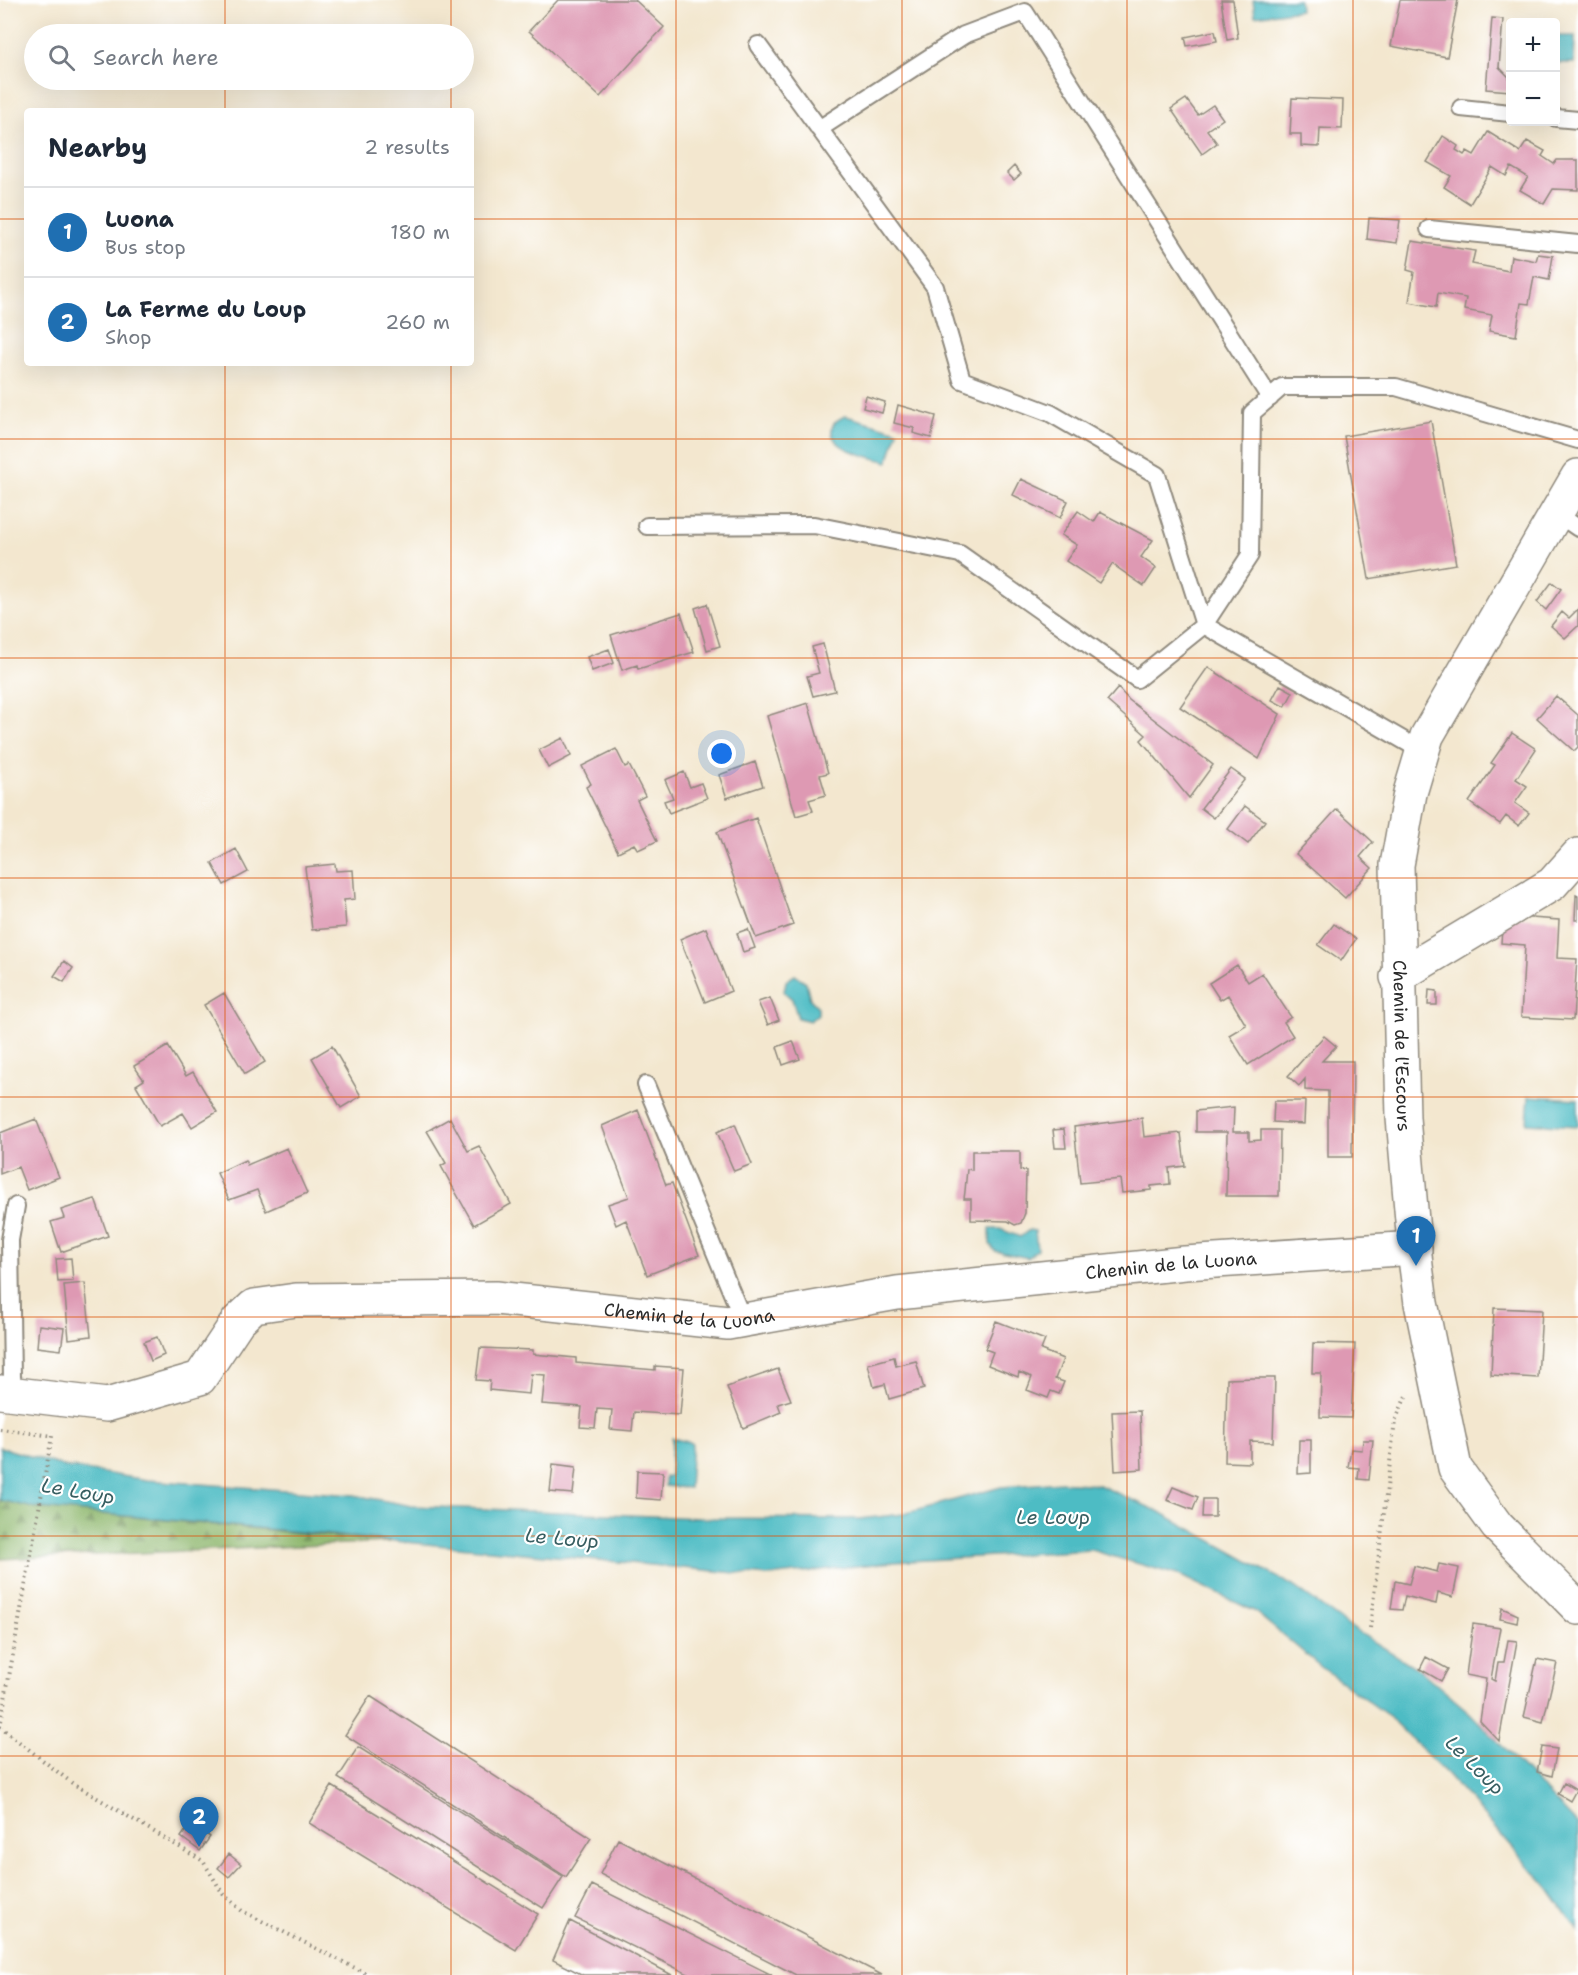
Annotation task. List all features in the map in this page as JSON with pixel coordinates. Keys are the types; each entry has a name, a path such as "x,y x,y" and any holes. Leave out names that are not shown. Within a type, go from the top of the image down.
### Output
{"street":[{"name":"Chemin de l'Escours","path":"1578,476 1567,521 1427,736 1410,793 1396,865 1397,976 1403,1118 1415,1248 1421,1303 1455,1468 1497,1526 1578,1608"},
{"path":"1397,976 1552,884 1578,855"},
{"name":"Chemin de la Luona","path":"8,1393 107,1405 200,1378 238,1321 254,1306 296,1300 496,1298 728,1323 897,1293 1185,1263 1415,1248"}],"lane":[{"path":"819,129 964,35 1025,12 1270,398"},
{"path":"758,45 935,287 962,380 1050,412 1157,476 1204,625 1422,751"},
{"path":"1461,108 1506,113"},
{"path":"1560,118 1578,120"},
{"path":"1429,229 1578,244"},
{"path":"647,526 814,525 960,554 1137,679 1204,625 1250,555 1252,413 1282,387 1396,387 1578,440"},
{"path":"646,1085 743,1320"},
{"path":"8,1393 12,1379 10,1240 16,1206"}],"path":[{"path":"1370,1628 1395,1421 1408,1391"},
{"path":"0,1429 52,1436 0,1727 72,1783 203,1861 223,1894 242,1911 369,1975"}],"green space":[{"path":"0,1500 30,1507 391,1542 0,1559"}],"water":[{"path":"1253,0 1299,0 1300,10 1255,16"},
{"path":"1560,36 1575,36 1574,63 1560,63"},
{"path":"846,416 898,431 888,462 862,455 837,442 832,428 837,420"},
{"path":"795,975 806,982 810,999 818,1007 818,1014 810,1021 798,1018 792,999 784,992 786,981"},
{"path":"1529,1096 1578,1099 1578,1126 1527,1123"},
{"path":"990,1229 1000,1229 1020,1237 1029,1230 1035,1231 1037,1249 1028,1258 995,1251 990,1244"},
{"path":"672,1438 692,1443 689,1488 665,1486 665,1477 670,1476"},
{"name":"Le Loup","path":"0,1447 66,1467 147,1480 354,1495 412,1506 700,1518 860,1519 904,1514 1001,1487 1061,1482 1099,1485 1162,1513 1293,1586 1350,1627 1420,1670 1470,1713 1578,1825 1578,1931 1548,1888 1446,1773 1386,1714 1321,1667 1254,1611 1181,1576 1091,1550 893,1562 768,1576 30,1507 0,1500"}],"building":[{"path":"558,0 635,0 664,27 600,97 529,31"},
{"path":"1221,0 1233,0 1238,38 1227,40"},
{"path":"1400,0 1458,0 1447,57 1391,46"},
{"path":"1492,18 1503,19 1499,67 1506,74 1506,91 1486,89"},
{"path":"1215,31 1217,41 1187,46 1185,37"},
{"path":"1292,98 1343,100 1342,129 1320,128 1319,147 1301,146 1301,134 1290,134"},
{"path":"1186,99 1198,115 1213,105 1223,119 1207,130 1217,143 1202,154 1171,109"},
{"path":"1488,132 1520,152 1527,141 1545,151 1542,156 1554,164 1557,160 1578,160 1578,190 1553,189 1544,204 1520,190 1528,177 1511,167 1506,176 1492,167 1470,204 1444,187 1451,176 1427,162 1443,136 1458,146 1456,150 1464,155 1467,151 1474,155"},
{"path":"1014,166 1021,174 1014,180 1007,173"},
{"path":"1369,218 1400,220 1397,243 1367,239"},
{"path":"1412,241 1475,251 1472,264 1509,271 1511,256 1536,261 1538,254 1553,256 1549,280 1534,277 1529,304 1521,303 1516,336 1489,331 1492,315 1464,310 1466,298 1438,293 1436,307 1409,302 1414,272 1407,270"},
{"path":"866,396 885,402 882,413 863,408"},
{"path":"898,405 936,416 931,438 913,433 914,428 894,423"},
{"path":"1431,421 1456,564 1369,579 1344,436"},
{"path":"1021,479 1068,501 1060,518 1013,495"},
{"path":"1078,511 1094,522 1100,512 1153,540 1141,557 1156,568 1144,586 1112,564 1099,583 1066,561 1077,545 1061,535"},
{"path":"1552,582 1561,589 1546,610 1537,602"},
{"path":"707,604 720,646 707,650 695,608"},
{"path":"1578,609 1578,626 1565,638 1551,626 1562,612 1569,618"},
{"path":"681,613 694,652 638,669 637,665 622,670 611,635"},
{"path":"823,644 835,691 813,696 807,676 819,673 812,647"},
{"path":"609,649 614,663 592,671 587,657"},
{"path":"1208,667 1280,714 1259,759 1180,707"},
{"path":"1280,685 1293,692 1285,707 1272,700"},
{"path":"1118,688 1129,700 1213,765 1189,798 1141,740 1146,735 1107,701"},
{"path":"1556,696 1578,715 1578,747 1574,751 1537,718"},
{"path":"808,703 828,773 820,775 826,795 809,800 813,811 796,816 767,716"},
{"path":"1512,733 1536,749 1516,779 1527,786 1515,803 1529,813 1519,826 1506,816 1500,824 1469,802 1495,765 1491,763"},
{"path":"563,738 571,756 548,768 539,750"},
{"path":"616,749 625,767 629,765 645,796 637,800 657,841 638,850 634,844 618,852 586,787 591,784 582,766"},
{"path":"755,762 763,786 727,798 719,775"},
{"path":"1231,769 1245,779 1214,818 1201,808"},
{"path":"684,772 690,787 701,783 707,798 669,813 664,801 673,798 665,780"},
{"path":"1245,806 1265,821 1248,844 1228,829"},
{"path":"1337,809 1373,842 1360,857 1372,868 1345,898 1296,854"},
{"path":"756,818 793,925 756,938 717,832"},
{"path":"236,849 248,872 224,885 212,863"},
{"path":"335,864 336,871 353,870 355,899 344,900 346,927 312,930 305,867"},
{"path":"1576,895 1578,896 1578,920 1575,920"},
{"path":"1503,916 1559,920 1557,958 1577,959 1573,1020 1521,1017 1525,945 1501,943"},
{"path":"1334,924 1356,939 1341,961 1318,945"},
{"path":"706,928 731,991 705,1002 680,939"},
{"path":"748,929 755,948 743,952 737,933"},
{"path":"64,961 73,968 64,982 54,976"},
{"path":"1237,965 1248,982 1262,973 1291,1017 1284,1022 1293,1036 1248,1065 1229,1035 1246,1025 1228,995 1220,1000 1209,983"},
{"path":"1429,990 1437,991 1437,1005 1428,1005"},
{"path":"224,993 265,1062 245,1074 204,1005"},
{"path":"770,998 779,1020 768,1025 758,1002"},
{"path":"1324,1036 1336,1046 1322,1061 1353,1061 1352,1157 1328,1157 1328,1091 1305,1090 1305,1079 1299,1086 1288,1076"},
{"path":"793,1041 800,1059 783,1065 777,1047"},
{"path":"168,1046 186,1076 193,1072 217,1112 192,1127 183,1113 160,1126 136,1085 144,1080 134,1066"},
{"path":"332,1046 361,1096 341,1108 312,1058"},
{"path":"1274,1101 1305,1101 1304,1124 1273,1122"},
{"path":"1234,1107 1233,1132 1249,1132 1249,1141 1261,1140 1261,1130 1280,1130 1279,1196 1226,1196 1227,1132 1196,1132 1196,1111"},
{"path":"638,1110 666,1185 672,1183 699,1255 647,1275 626,1220 616,1225 608,1204 629,1197 602,1126"},
{"path":"450,1118 468,1151 479,1146 511,1204 474,1225 441,1166 446,1163 427,1131"},
{"path":"1142,1118 1144,1137 1181,1133 1185,1166 1169,1168 1170,1184 1151,1186 1151,1190 1122,1193 1120,1179 1080,1183 1074,1127"},
{"path":"36,1119 59,1177 27,1190 18,1167 0,1174 0,1133"},
{"path":"735,1124 752,1164 734,1171 717,1132"},
{"path":"1064,1129 1066,1148 1055,1148 1053,1130"},
{"path":"287,1148 307,1193 266,1211 257,1190 229,1200 217,1173 245,1160 247,1165"},
{"path":"972,1151 1020,1151 1020,1170 1026,1171 1025,1213 1021,1223 1015,1225 1008,1221 971,1220 971,1199 964,1199 967,1169 972,1170"},
{"path":"95,1199 108,1236 61,1252 51,1222 64,1218 61,1210"},
{"path":"71,1258 73,1281 58,1282 56,1259"},
{"path":"85,1283 91,1336 69,1339 64,1285"},
{"path":"1494,1308 1542,1310 1538,1378 1491,1375"},
{"path":"996,1321 1045,1340 1041,1350 1063,1359 1055,1379 1064,1382 1059,1394 1051,1391 1048,1398 1027,1390 1032,1377 1019,1372 1018,1377 988,1365 993,1352 985,1349"},
{"path":"39,1325 64,1328 61,1350 37,1347"},
{"path":"157,1337 164,1355 151,1361 144,1342"},
{"path":"1313,1343 1355,1344 1351,1418 1320,1417 1321,1373 1312,1373"},
{"path":"480,1348 533,1350 533,1354 576,1358 576,1363 655,1370 655,1366 684,1368 680,1415 634,1412 632,1431 610,1429 612,1410 597,1409 595,1428 580,1427 582,1407 542,1404 545,1375 531,1374 529,1394 489,1390 490,1381 476,1380"},
{"path":"894,1357 896,1366 916,1361 924,1389 889,1399 885,1384 874,1387 868,1364"},
{"path":"778,1369 791,1400 778,1404 781,1412 743,1428 727,1387"},
{"path":"1275,1378 1273,1442 1250,1441 1250,1463 1225,1462 1227,1379"},
{"path":"1140,1411 1142,1469 1115,1471 1112,1412"},
{"path":"1299,1440 1311,1440 1311,1473 1298,1474"},
{"path":"1363,1440 1373,1440 1369,1480 1358,1479 1359,1468 1348,1467 1351,1449 1362,1450"},
{"path":"553,1464 576,1467 573,1494 550,1492"},
{"path":"637,1471 663,1472 661,1500 636,1498"},
{"path":"1173,1487 1198,1497 1193,1510 1167,1500"},
{"path":"1203,1499 1215,1499 1215,1517 1202,1517"},
{"path":"1439,1564 1459,1568 1453,1597 1438,1593 1436,1604 1405,1596 1402,1610 1391,1609 1395,1581 1409,1584 1414,1566 1437,1572"},
{"path":"1502,1608 1518,1615 1517,1623 1500,1619"},
{"path":"1473,1624 1500,1628 1491,1679 1495,1681 1498,1662 1504,1662 1508,1640 1517,1641 1499,1741 1480,1721 1486,1679 1466,1675"},
{"path":"1426,1657 1448,1669 1441,1681 1420,1669"},
{"path":"1537,1659 1557,1663 1543,1722 1524,1717"},
{"path":"370,1696 591,1838 566,1877 345,1735"},
{"path":"358,1747 563,1877 543,1908 338,1778"},
{"path":"1542,1747 1557,1749 1552,1776 1537,1772"},
{"path":"1564,1783 1576,1790 1570,1801 1558,1794"},
{"path":"332,1786 538,1914 516,1950 309,1823"},
{"path":"191,1823 210,1837 200,1851 181,1837"},
{"path":"618,1839 882,1975 796,1975 600,1874"},
{"path":"229,1854 241,1864 229,1877 218,1868"},
{"path":"592,1885 772,1975 690,1975 575,1918"},
{"path":"570,1921 672,1975 583,1975 553,1960"}],"place":[{"name":"Luona","path":"1416,1266"},
{"name":"La Ferme du Loup","path":"199,1847"}]}
